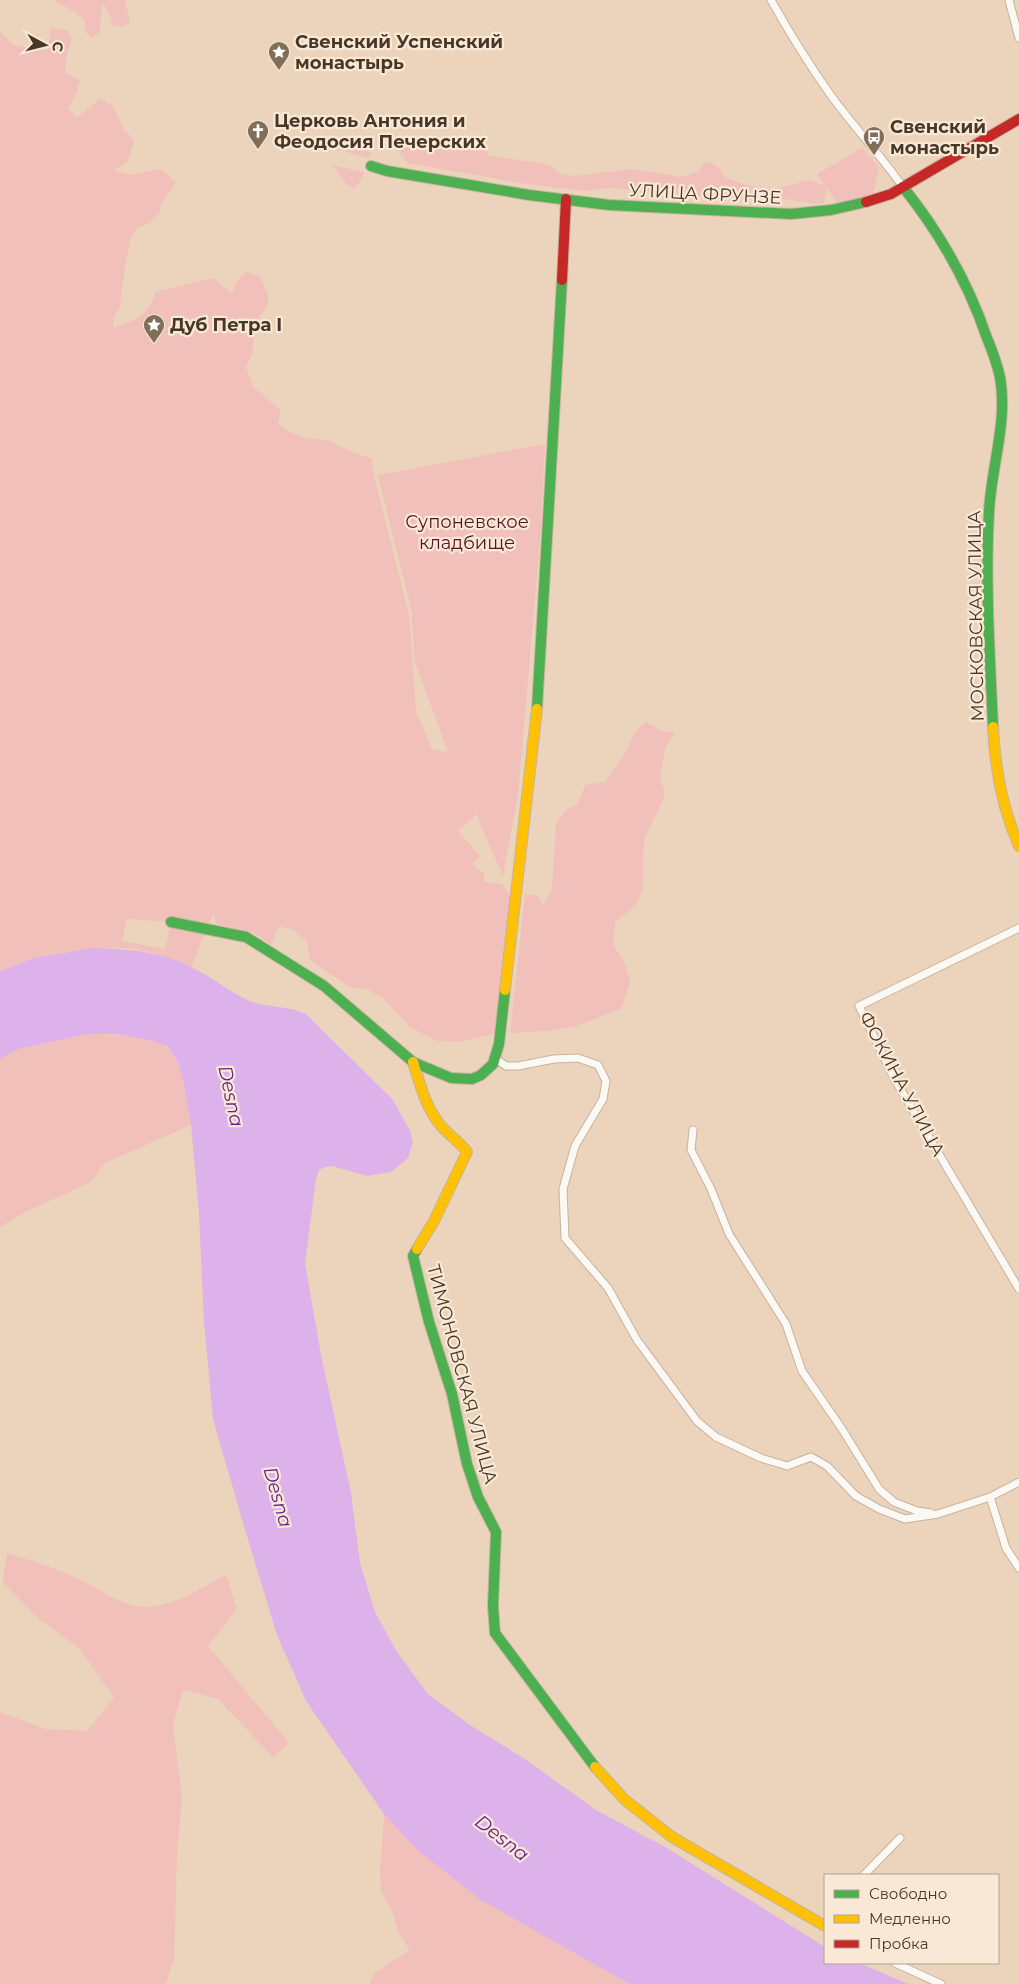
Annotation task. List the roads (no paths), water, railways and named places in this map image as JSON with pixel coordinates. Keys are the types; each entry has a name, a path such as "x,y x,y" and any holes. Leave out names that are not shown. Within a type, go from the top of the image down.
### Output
{"street":[{"name":"МОСКОВСКАЯ УЛИЦА","path":"771,0 796,45 833,99 882,157 933,226 969,289 1000,377 1002,410 990,492 988,593 996,762 1008,819 1019,846"},
{"path":"1009,0 1019,38"},
{"name":"УЛИЦА ФРУНЗЕ","path":"371,166 387,171 609,205 791,214 831,210 860,204 891,194 1019,120"},
{"path":"171,922 246,937 324,986 413,1062 444,1076 459,1079 471,1079 482,1076 490,1068 499,1044 539,694 566,199"},
{"name":"ФОКИНА УЛИЦА","path":"1019,928 859,1006 895,1080 1019,1289"},
{"path":"495,1058 506,1066 518,1066 554,1059 578,1058 598,1065 606,1081 604,1099 575,1146 563,1189 565,1238 608,1288 637,1340 682,1402 697,1421 716,1437 761,1458 787,1466 811,1457 827,1466 856,1496 880,1509 904,1518 938,1514 990,1497 1019,1482"},
{"name":"ТИМОНОВСКАЯ УЛИЦА","path":"413,1062 422,1092 441,1127 464,1146 467,1152 434,1221 413,1256 429,1322 452,1394 467,1464 478,1497 496,1532 493,1606 495,1633 598,1771 625,1800 672,1837 824,1925"},
{"path":"693,1130 691,1150 711,1190 729,1234 786,1324 802,1371 879,1488 894,1502 918,1511 938,1514"},
{"path":"990,1497 1006,1548 1019,1568"},
{"path":"865,1874 900,1838"},
{"path":"897,1964 941,1984"}],"water":[{"name":"Desna","path":"92,948 144,952 181,962 250,1001 292,1009 306,1014 393,1100 410,1131 413,1142 408,1158 391,1172 367,1176 332,1166 319,1170 316,1179 305,1263 321,1355 351,1493 360,1563 375,1612 397,1652 428,1694 470,1725 525,1759 596,1810 667,1848 824,1946 824,1964 862,1964 908,1984 629,1984 481,1900 417,1850 384,1814 306,1701 277,1635 213,1419 204,1322 199,1214 191,1125 178,1062 167,1046 150,1040 115,1034 88,1034 18,1049 0,1059 0,971 35,958"}],"place":[{"name":"Свенский Успенский монастырь","path":"279,71"},
{"name":"Церковь Антония и Феодосия Печерских","path":"258,150"},
{"name":"Свенский монастырь","path":"874,156"},
{"name":"Дуб Петра I","path":"154,344"}],"park label":[{"name":"Супоневское кладбище","path":"467,532"}]}
